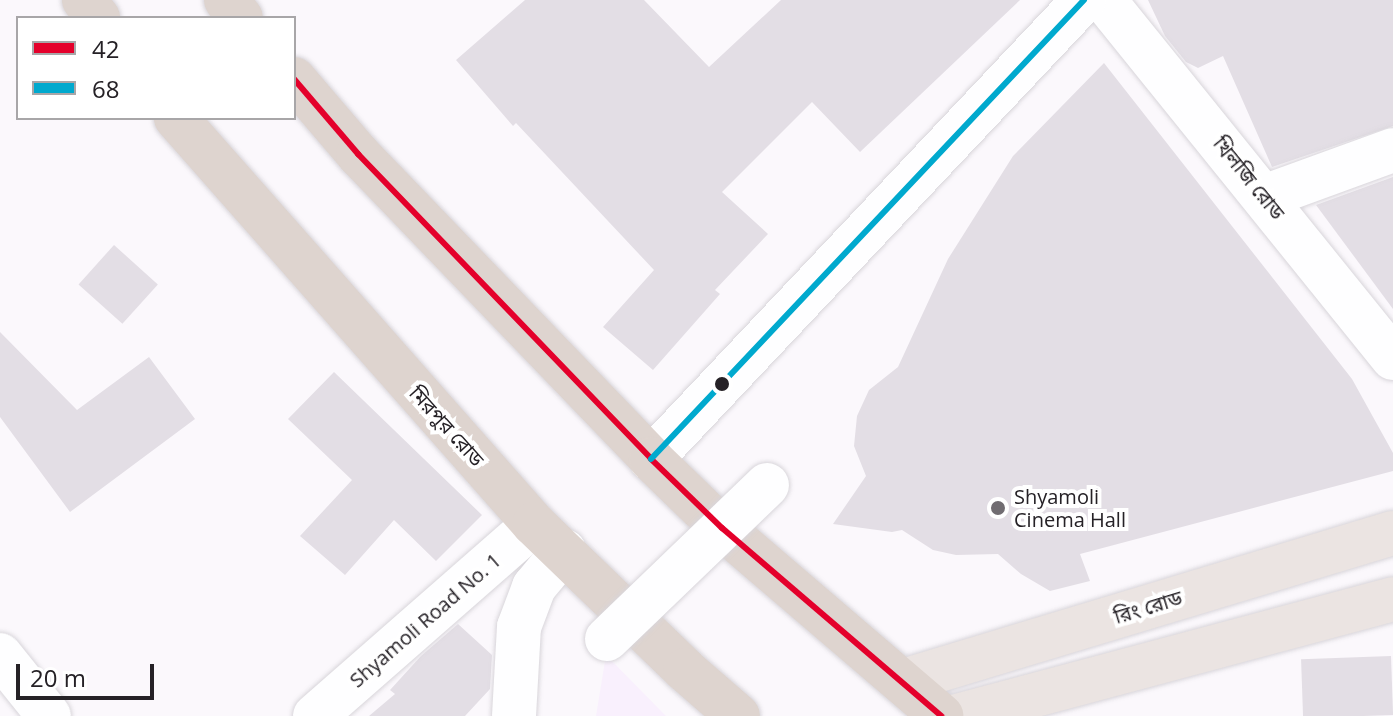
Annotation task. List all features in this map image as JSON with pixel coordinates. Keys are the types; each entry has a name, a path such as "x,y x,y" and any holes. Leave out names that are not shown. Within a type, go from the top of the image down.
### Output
{"highway":[{"path":"84,0 96,16"},
{"path":"226,0 239,16"},
{"path":"296,81 358,154 651,459 722,528 941,716"},
{"name":"মিরপুর রোড","path":"178,120 549,538 685,670 738,716"}],"main road":[{"name":"রিং রোড","path":"903,681 1393,533"},
{"path":"957,716 1393,599"}],"street":[{"name":"খিলজি রোড","path":"1104,1 1393,358"},
{"path":"651,459 1104,1"},
{"path":"1264,197 1393,150"},
{"path":"607,639 767,485"},
{"path":"514,716 519,627 549,538"},
{"name":"Shyamoli Road No. 1","path":"315,716 549,538"},
{"path":"0,655 49,716"}],"shaded area":[{"path":"606,655 666,716 596,716"}],"building":[{"path":"525,0 644,0 709,67 781,0 1020,0 860,152 812,102 722,192 768,234 715,290 720,294 653,370 603,327 654,270 516,123 513,126 456,60"},
{"path":"1148,0 1393,0 1393,126 1272,167 1223,56 1198,68 1186,62 1165,36"},
{"path":"1104,63 1352,379 1393,453 1393,471 1080,554 1090,581 1050,591 1021,574 998,554 956,555 933,550 902,530 892,532 833,524 866,476 854,446 857,416 869,390 898,367 948,259 1013,156"},
{"path":"1393,177 1393,309 1316,205"},
{"path":"114,245 158,284 122,324 79,284"},
{"path":"0,332 77,410 149,357 195,419 70,512 0,417"},
{"path":"334,372 482,515 436,561 394,520 345,575 300,536 352,480 288,419"},
{"path":"458,624 492,655 490,689 465,716 369,716 395,694 390,690 421,656"},
{"path":"1391,656 1393,715 1303,716 1301,659"}],"transit line":[{"name":"68","path":"651,459 1084,0"},
{"name":"42","path":"296,81 358,154 651,459 722,528 941,716"}],"place":[{"name":"Shyamoli Cinema Hall","path":"998,508"}]}
